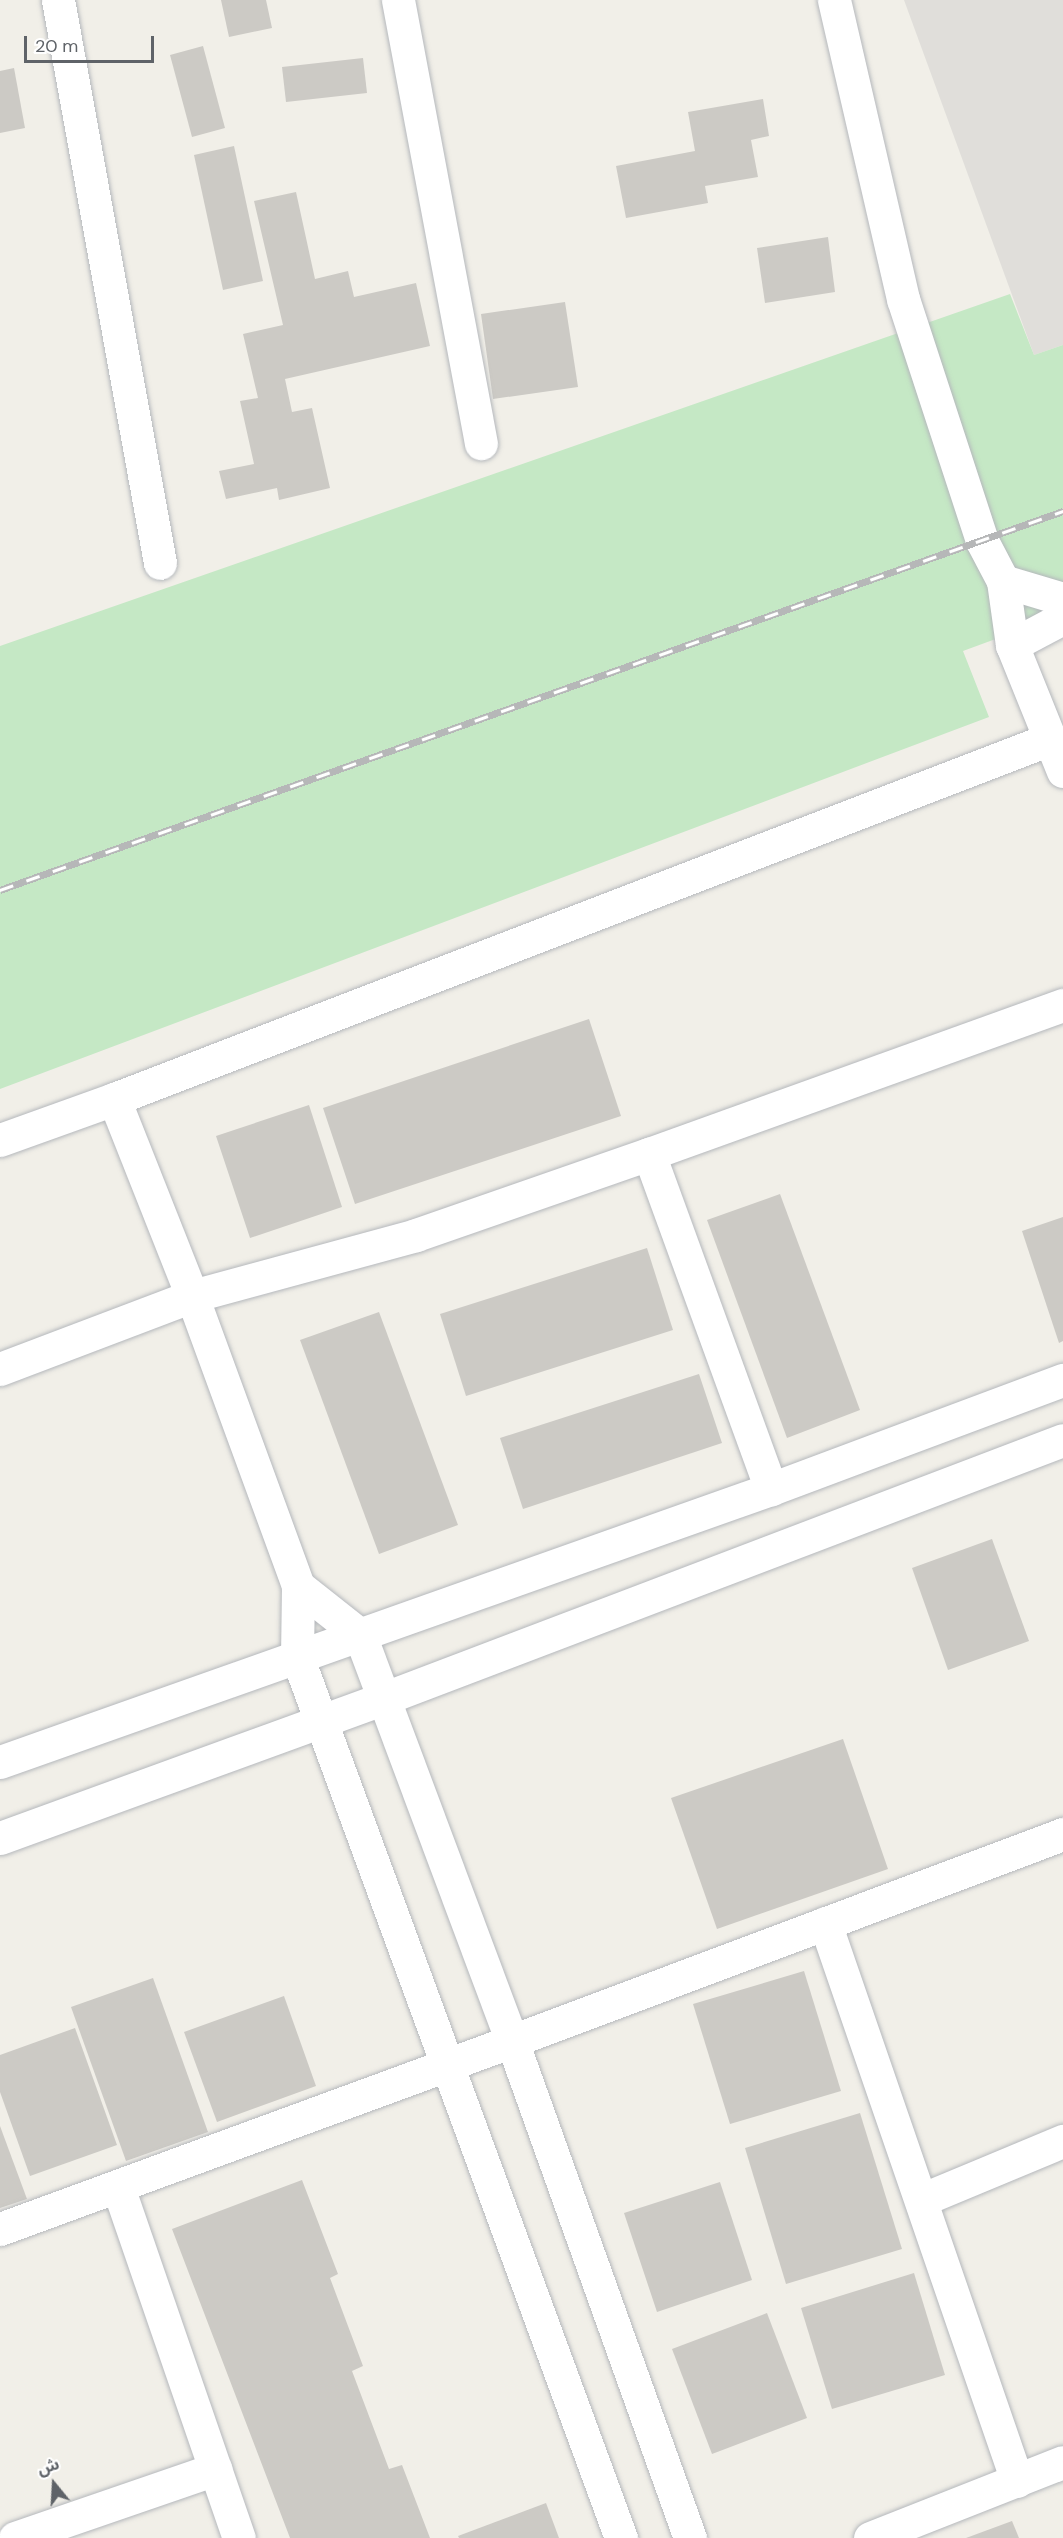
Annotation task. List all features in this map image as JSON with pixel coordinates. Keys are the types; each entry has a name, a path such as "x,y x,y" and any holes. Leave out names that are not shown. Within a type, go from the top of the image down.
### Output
{"street":[{"path":"58,0 160,563"},
{"path":"398,0 481,443"},
{"path":"834,0 903,298 982,541 1003,581 1012,645 1063,771"},
{"path":"1003,581 1063,599"},
{"path":"1012,645 1063,618"},
{"path":"0,1140 114,1099 1050,739"},
{"path":"0,1369 192,1296 416,1235 1063,1005"},
{"path":"114,1099 192,1296 298,1586 297,1656 449,2064 621,2538"},
{"path":"649,1154 771,1489"},
{"path":"0,1762 771,1489 1063,1380"},
{"path":"0,1838 385,1698 1063,1440"},
{"path":"298,1586 360,1635 512,2041 690,2538"},
{"path":"0,2229 512,2041 1063,1833"},
{"path":"825,1923 1017,2481"},
{"path":"921,2200 1063,2141"},
{"path":"118,2187 239,2538"},
{"path":"870,2538 1063,2462"},
{"path":"15,2538 215,2469"}],"shaded area":[{"path":"904,0 1063,0 1063,345 1034,355"}],"green space":[{"path":"1010,294 1034,355 1063,345 1063,614 963,651 989,717 0,1089 0,646"}],"building":[{"path":"221,0 266,0 272,28 229,37"},
{"path":"203,46 225,128 192,137 170,55"},
{"path":"363,58 367,93 286,102 282,67"},
{"path":"14,68 25,128 0,133 0,71"},
{"path":"763,99 769,136 751,140 758,177 705,186 708,203 626,218 616,166 695,151 688,112"},
{"path":"234,146 263,281 223,290 194,155"},
{"path":"296,192 315,279 348,271 354,297 416,283 430,346 285,379 292,412 312,408 330,488 279,500 277,488 226,499 219,471 254,464 240,401 258,398 243,334 283,325 254,201"},
{"path":"828,237 835,292 765,303 757,248"},
{"path":"565,302 578,387 493,399 481,314"},
{"path":"589,1019 621,1116 355,1204 323,1108"},
{"path":"309,1105 342,1207 250,1238 216,1136"},
{"path":"780,1194 860,1410 787,1438 707,1220"},
{"path":"1063,1217 1063,1341 1059,1343 1022,1231"},
{"path":"647,1248 673,1330 466,1396 440,1314"},
{"path":"379,1312 458,1525 379,1554 300,1340"},
{"path":"699,1374 722,1443 523,1509 500,1438"},
{"path":"992,1539 1029,1641 948,1670 912,1568"},
{"path":"843,1739 888,1869 717,1929 671,1798"},
{"path":"804,1971 841,2091 730,2124 693,2004"},
{"path":"153,1978 208,2132 126,2161 71,2007"},
{"path":"284,1996 316,2086 217,2122 184,2032"},
{"path":"75,2028 117,2145 30,2176 0,2092 0,2055"},
{"path":"860,2113 902,2249 786,2284 745,2148"},
{"path":"0,2126 27,2199 0,2208"},
{"path":"302,2180 338,2274 330,2278 363,2366 352,2371 389,2469 402,2465 430,2538 290,2538 172,2229"},
{"path":"720,2182 752,2280 657,2312 624,2213"},
{"path":"914,2273 945,2375 832,2409 801,2308"},
{"path":"767,2313 807,2418 712,2454 672,2349"},
{"path":"546,2503 559,2538 459,2538 458,2536"},
{"path":"1012,2521 1019,2538 966,2538"}],"railway":[{"path":"0,890 1063,511"}]}
